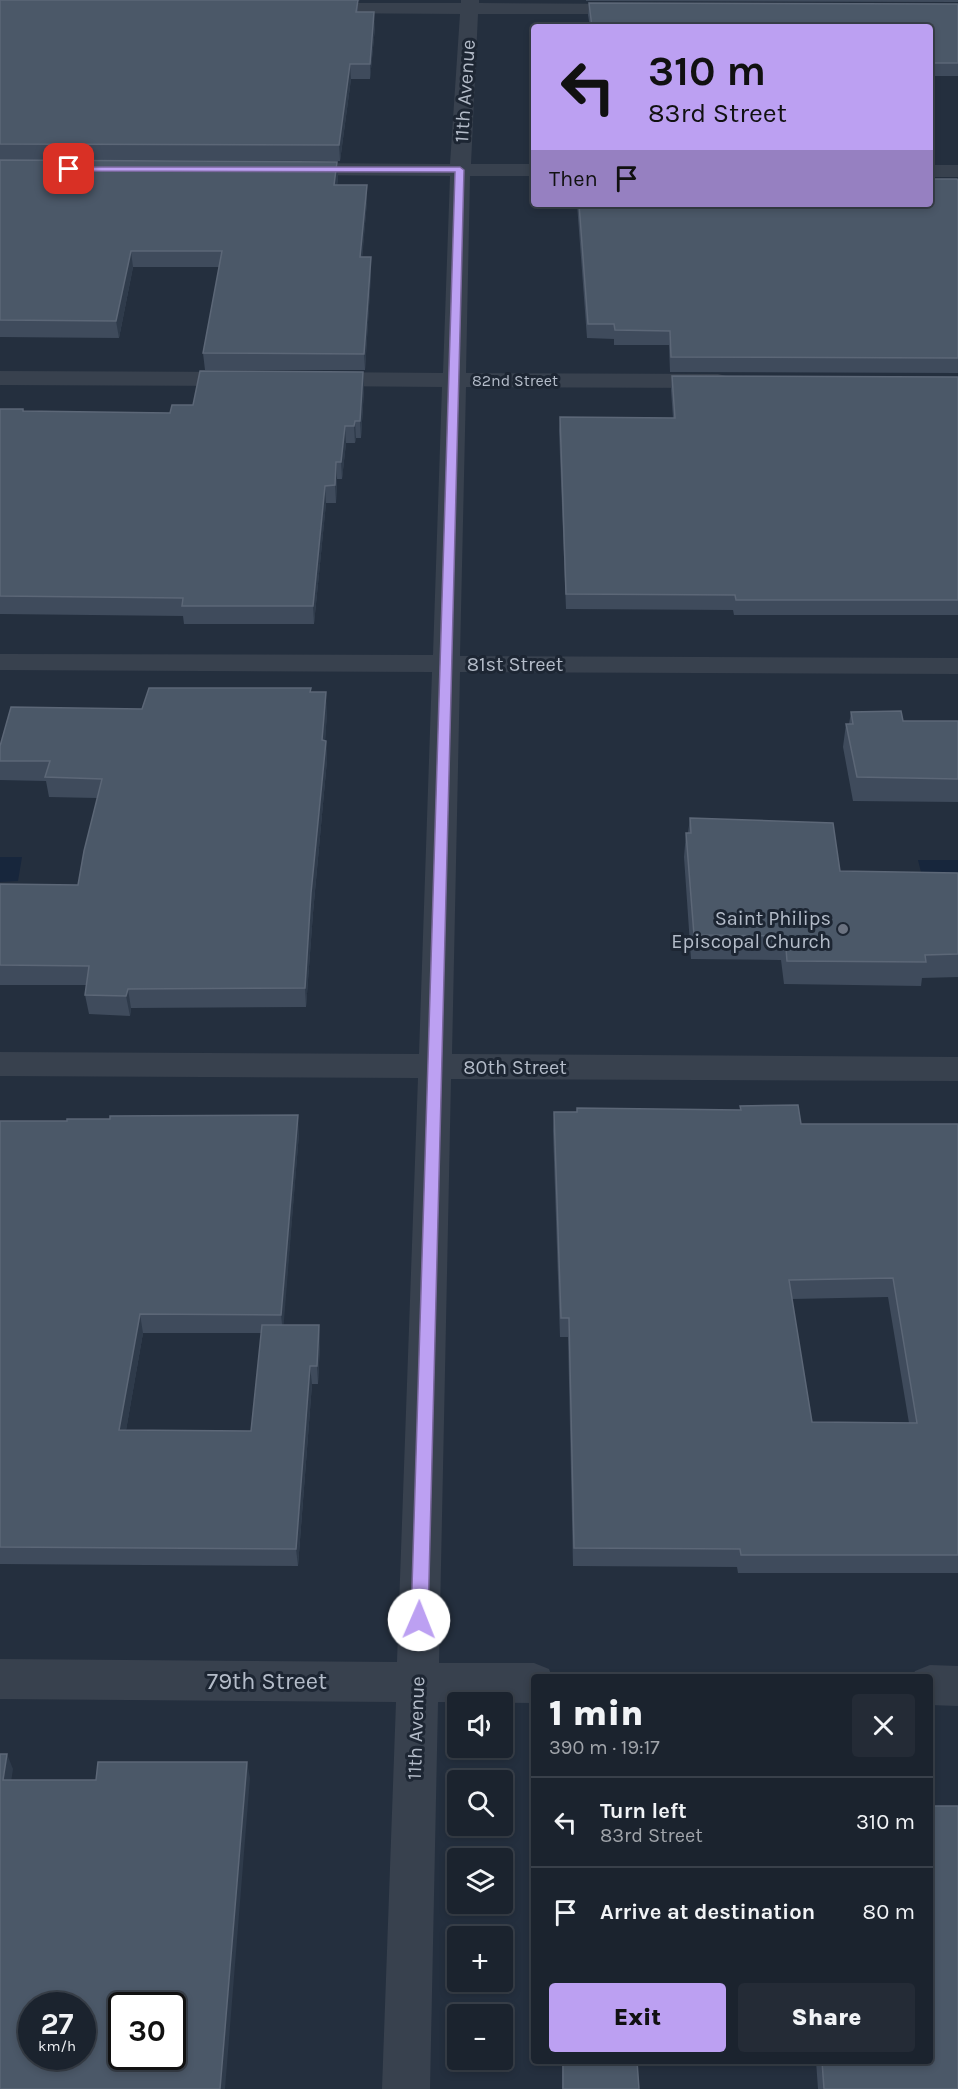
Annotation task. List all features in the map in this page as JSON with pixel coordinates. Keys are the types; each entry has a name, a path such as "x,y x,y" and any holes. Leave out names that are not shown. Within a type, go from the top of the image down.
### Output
{"street":[{"path":"293,8 470,4 650,9"},
{"name":"11th Avenue","path":"406,2089 460,170 470,4"},
{"path":"274,169 531,170"},
{"path":"933,171 958,171"},
{"path":"0,378 261,379"},
{"name":"82nd Street","path":"297,379 735,381"},
{"name":"81st Street","path":"0,662 958,666"},
{"name":"80th Street","path":"0,1064 958,1069"},
{"name":"79th Street","path":"0,1679 531,1683"},
{"path":"933,1686 958,1686"}],"water":[{"path":"0,857 22,857 18,881 0,882"},
{"path":"918,860 958,860 958,884 924,884"}],"building":[{"path":"0,0 358,0 356,12 374,12 370,64 350,64 339,145 0,144"},
{"path":"589,3 958,4 958,63 933,63 933,24 592,24"},
{"path":"0,160 337,162 334,185 367,185 360,257 371,257 364,354 203,353 222,251 131,251 116,321 0,320"},
{"path":"933,179 957,179 958,181 958,358 671,357 670,331 615,330 614,324 588,324 579,207 933,207"},
{"path":"200,371 363,372 360,421 355,421 354,426 345,426 341,462 336,462 335,485 325,486 313,606 182,606 183,598 0,596 0,409 170,413 172,405 193,405"},
{"path":"672,376 958,377 958,600 736,600 735,595 566,594 560,417 675,418"},
{"path":"149,688 311,688 310,692 326,692 322,740 326,741 311,893 305,988 128,989 126,996 85,995 89,966 0,965 0,884 78,885 102,779 45,777 50,761 0,761 0,746 11,707 142,709"},
{"path":"901,711 903,721 958,721 958,779 857,777 846,724 853,724 851,712"},
{"name":"Saint Philips Episcopal Church","path":"690,818 833,823 840,871 958,873 958,954 925,955 926,962 787,961 785,936 694,935 686,833 691,833"},
{"path":"798,1105 801,1124 958,1124 958,1555 741,1555 740,1549 574,1548 569,1318 561,1318 554,1112 577,1112 577,1108 741,1110 740,1106","holes":["893,1278 917,1423 812,1422 789,1280"]},
{"path":"298,1115 281,1315 140,1314 119,1430 251,1431 262,1325 319,1325 317,1366 310,1366 296,1549 0,1547 0,1121 67,1121 67,1119 110,1119 110,1116"},
{"path":"0,1754 7,1754 3,1780 96,1780 98,1762 247,1762 220,2089 0,2089"},
{"path":"933,1806 958,1806 958,2089 824,2089 822,2064 933,2064"},
{"path":"563,2064 637,2064 639,2089 563,2089"}],"place":[{"name":"Saint Philips Episcopal Church","path":"843,929"}],"route":[{"path":"69,169 460,170 419,1620"}]}
